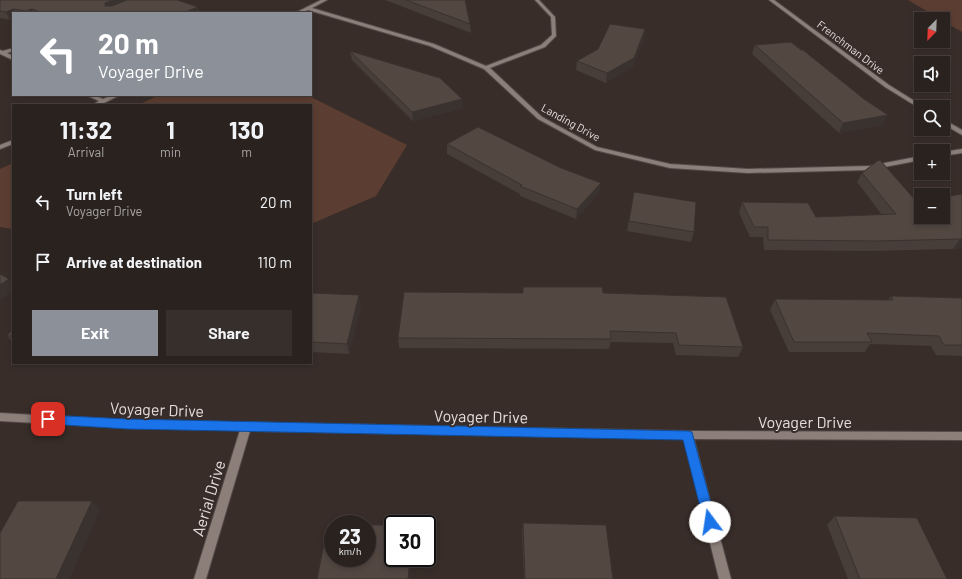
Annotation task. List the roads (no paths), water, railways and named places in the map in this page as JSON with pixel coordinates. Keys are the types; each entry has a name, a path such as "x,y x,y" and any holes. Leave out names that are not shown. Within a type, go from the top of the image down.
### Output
{"street":[{"path":"299,12 325,0"},
{"path":"486,68 543,46 554,35 553,17 537,0"},
{"name":"Frenchman Drive","path":"771,0 887,86 914,103"},
{"name":"Landing Drive","path":"307,8 432,45 486,68 540,118 595,148 670,166 748,171 869,168 914,159"},
{"path":"1,53 12,49"},
{"path":"1,53 12,58"},
{"path":"91,96 103,101"},
{"path":"97,104 115,96"},
{"path":"950,125 962,133"},
{"path":"0,147 12,142"},
{"path":"950,153 962,151"},
{"name":"Voyager Drive","path":"0,417 127,424 688,436 962,436"},
{"name":"Aerial Drive","path":"200,579 246,426"},
{"path":"688,436 725,579"}]}
